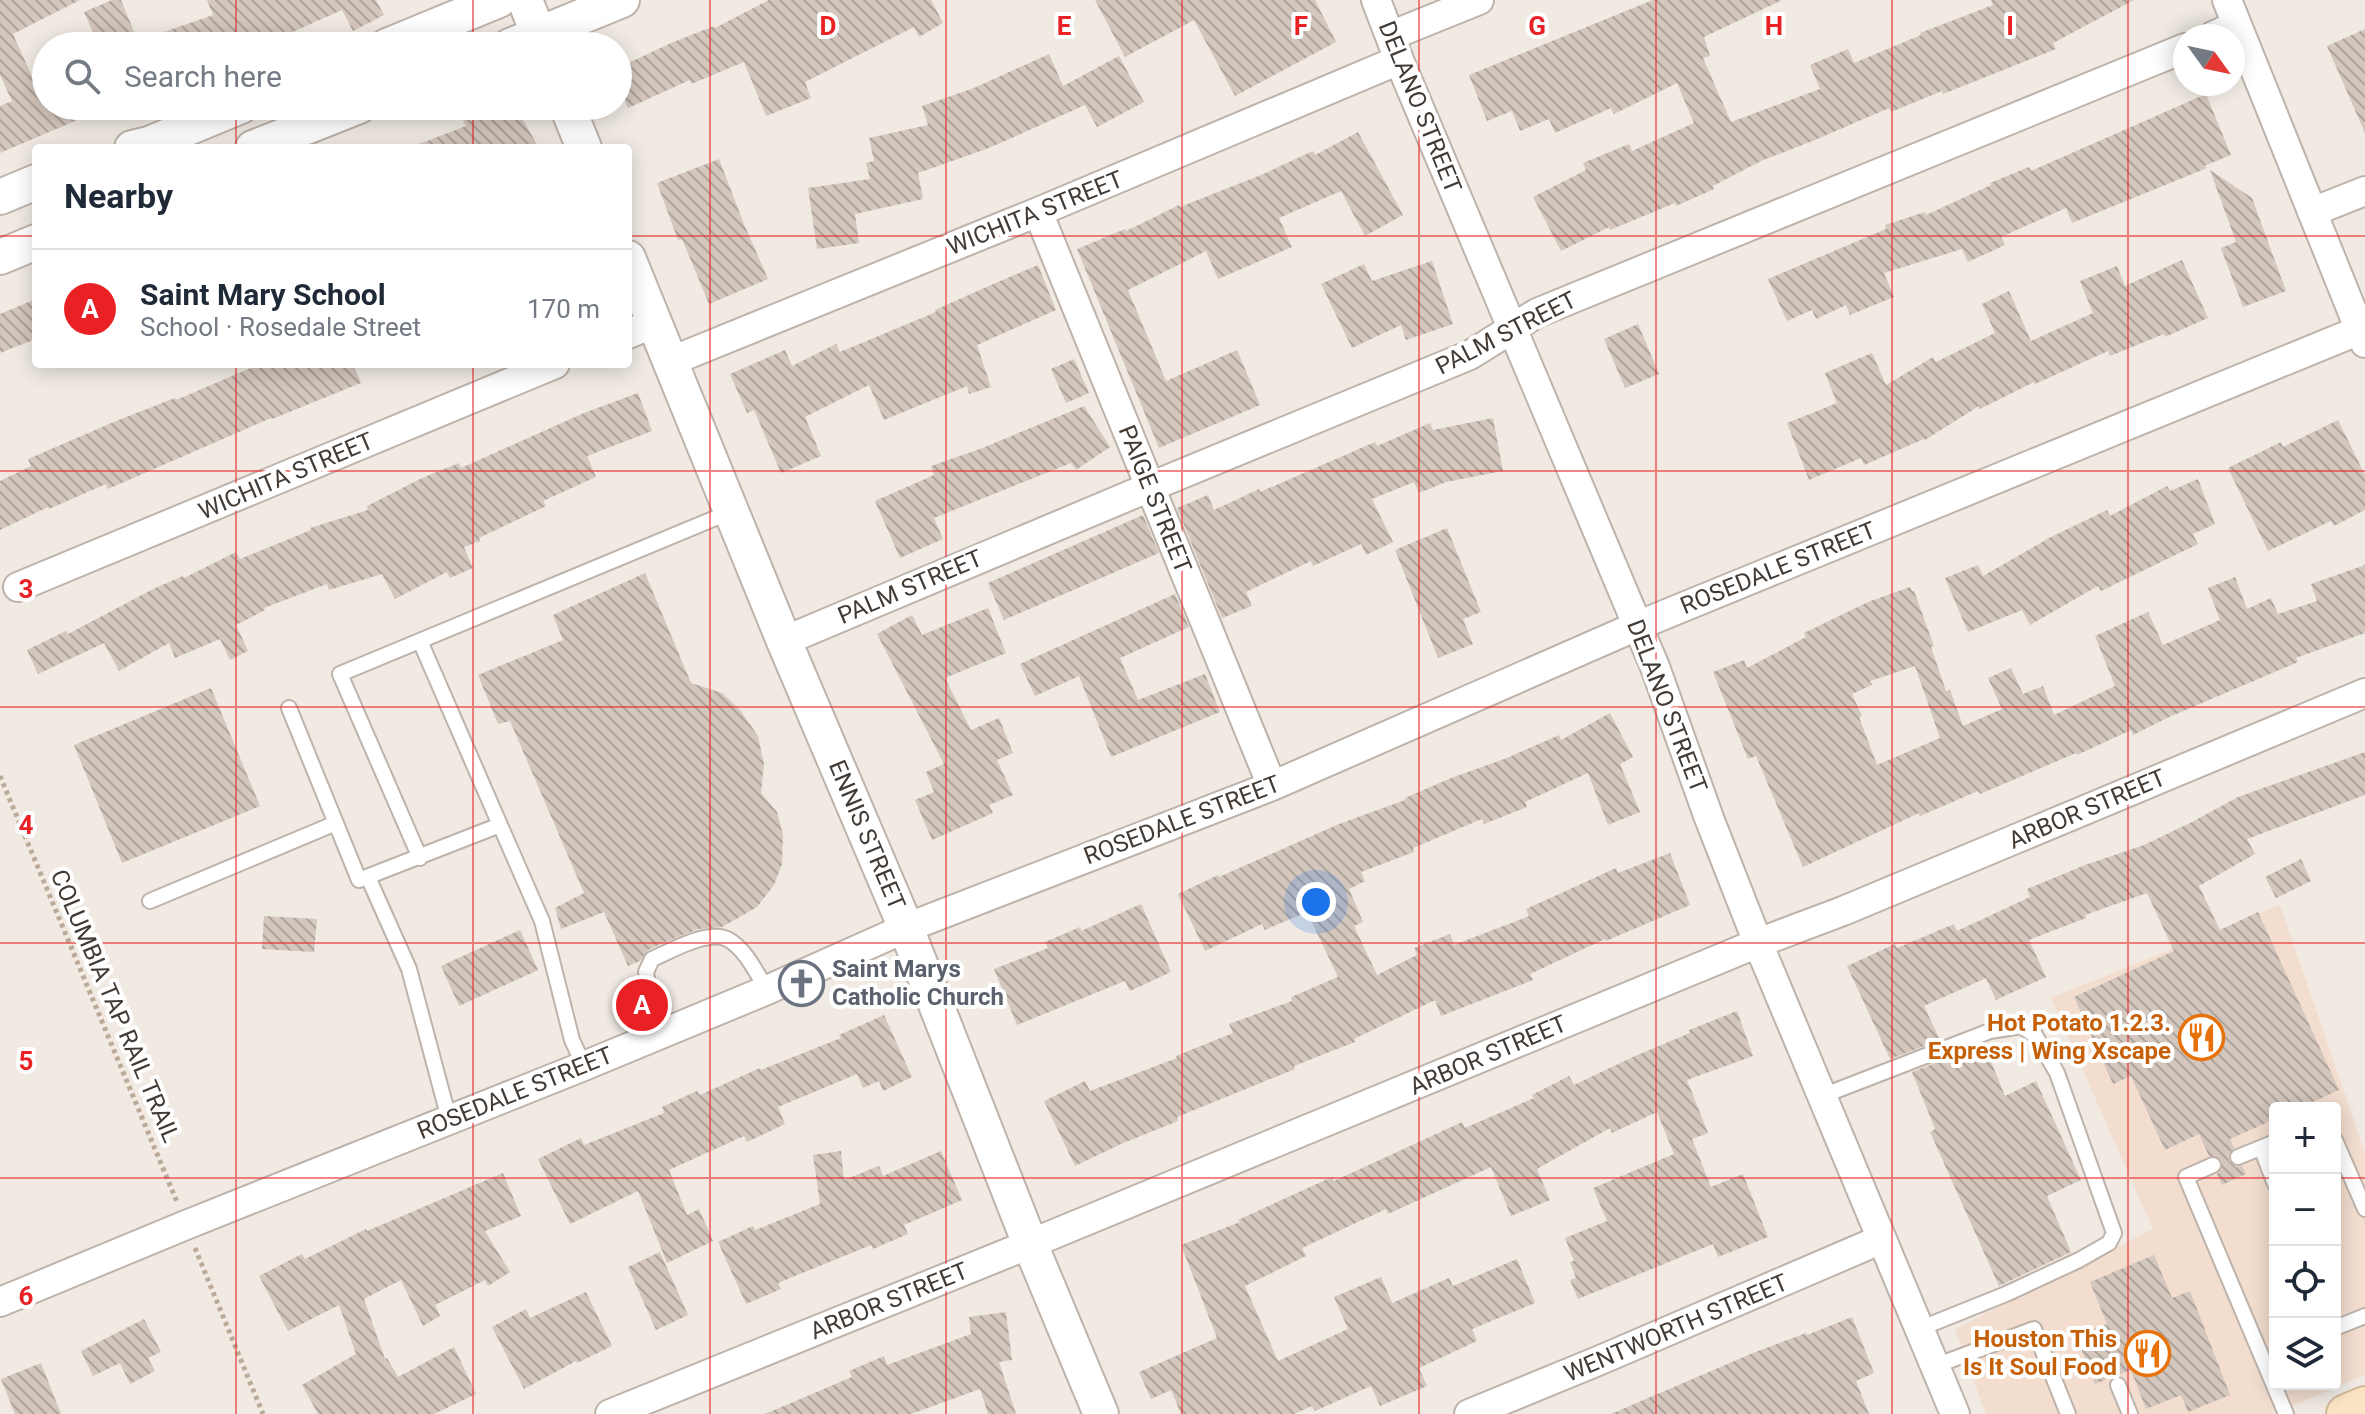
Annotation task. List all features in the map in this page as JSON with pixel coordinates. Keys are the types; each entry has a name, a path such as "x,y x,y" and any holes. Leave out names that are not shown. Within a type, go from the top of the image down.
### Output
{"main road":[{"path":"2346,1414 2365,1406"}],"street":[{"path":"421,32 499,0"},
{"path":"525,0 529,32"},
{"path":"552,32 622,0"},
{"name":"DELANO STREET","path":"1376,0 1655,667 1758,943 1955,1414"},
{"name":"WICHITA STREET","path":"669,362 1038,212 1395,48 1479,0"},
{"path":"2226,20 2312,212 2362,336"},
{"name":"PALM STREET","path":"784,641 1470,355 1537,313 2173,53"},
{"path":"149,144 207,120"},
{"path":"263,144 324,120"},
{"path":"573,120 582,144"},
{"path":"0,197 32,184"},
{"path":"2312,212 2365,191"},
{"name":"PAIGE STREET","path":"1038,212 1272,786"},
{"path":"2,252 32,243"},
{"name":"ENNIS STREET","path":"632,280 641,328 669,362 906,928 1030,1244 1101,1414"},
{"name":"ROSEDALE STREET","path":"0,1302 584,1066 906,928 1272,786 1637,626 2362,336"},
{"name":"WICHITA STREET","path":"18,587 545,368"},
{"name":"ARBOR STREET","path":"610,1414 1758,943 1843,911 2365,693"},
{"name":"WENTWORTH STREET","path":"1469,1414 1882,1239"}],"lane":[{"path":"420,858 340,674 731,512"},
{"path":"420,641 542,921 572,1040 584,1066"},
{"path":"289,708 359,880 500,825"},
{"path":"150,901 336,823"},
{"path":"368,877 409,969 449,1119"},
{"path":"668,1031 648,985 646,972 652,959 694,941 708,936 728,939 744,954 767,990"},
{"path":"1822,1096 1990,1031 2021,1026 2035,1035 2057,1073 2114,1233 2109,1243 2006,1294 1919,1329"},
{"path":"2238,1157 2268,1145 2273,1174"},
{"path":"2341,1154 2365,1209"},
{"path":"2213,1165 2186,1177 2269,1355"},
{"path":"2341,1326 2365,1316"},
{"path":"1935,1366 2034,1329 2068,1414"},
{"path":"2118,1385 2130,1414"},
{"path":"2279,1390 2286,1414"}],"path":[{"name":"COLUMBIA TAP RAIL TRAIL","path":"0,776 179,1207"},
{"path":"194,1246 263,1414"}],"shaded area":[{"path":"2280,905 2365,1153 2365,1375 2341,1385 2341,1102 2269,1102 2269,1390 2330,1390 2273,1414 1986,1414 1955,1329 2153,1229 2051,998"}],"building":[{"path":"0,0 80,0 13,34 32,77 32,120 77,120 0,153 0,106 12,101 0,75"},
{"path":"112,0 121,0 134,32 93,32 84,12"},
{"path":"207,0 376,0 384,15 353,31 342,10 292,32 164,32 213,15"},
{"path":"769,0 931,0 943,23 919,37 914,27 805,82 811,98 766,116 744,62 691,84 690,80 632,106 632,61 671,43 715,28"},
{"path":"1095,0 1315,0 1336,42 1235,96 1194,20 1125,57"},
{"path":"1653,0 1782,0 1704,37 1710,56 1703,58 1731,122 1820,89 1810,65 1848,49 1854,63 1993,5 1991,0 2134,0 2053,43 2056,49 1943,94 1942,91 1891,112 1889,108 1761,161 1713,186 1714,189 1676,206 1675,203 1610,230 1609,227 1561,251 1533,197 1586,170 1583,163 1629,144 1632,151 1694,123 1677,83 1614,114 1611,108 1555,133 1549,119 1520,131 1512,111 1487,121 1469,75"},
{"path":"2365,29 2365,133 2327,46"},
{"path":"1049,54 1063,86 1119,56 1144,102 1097,127 1085,105 989,148 918,173 923,199 855,214 859,243 817,249 808,188 870,179 866,163 874,161 869,138 928,125 922,106 974,88"},
{"path":"2201,96 2207,96 2231,155 2204,166 2207,168 2072,223 2066,208 2001,237 2005,245 1968,262 1962,249 1884,273 1894,297 1850,315 1846,305 1816,319 1812,310 1787,321 1768,279 1886,229 1885,225 1925,212 1926,215 1990,183 2029,167 2031,171"},
{"path":"523,120 537,144 419,144 466,126 463,121"},
{"path":"1358,132 1403,215 1365,236 1341,191 1279,218 1292,247 1218,279 1206,251 1128,290 1166,381 1237,350 1260,405 1159,448 1077,249 1313,151 1315,155"},
{"path":"719,159 768,279 709,304 682,239 678,240 657,183"},
{"path":"2210,170 2252,198 2286,291 2243,307 2221,248 2236,242"},
{"path":"2182,260 2208,318 2110,356 2108,351 1980,409 1979,406 1925,440 1864,465 1861,458 1809,480 1787,423 1837,403 1825,373 1872,353 1886,385 1933,357 1936,362 1995,333 1982,304 2009,291 2031,341 2093,313 2080,281 2117,266 2125,286"},
{"path":"1432,261 1453,324 1406,340 1401,325 1352,348 1321,284 1364,264 1372,281"},
{"path":"1038,265 1056,310 977,345 991,387 969,394 967,386 884,420 869,385 805,417 821,456 781,473 754,410 747,413 730,374 785,350 792,366 836,344 840,352"},
{"path":"32,301 32,341 0,353 0,314"},
{"path":"1638,324 1659,374 1625,388 1604,339"},
{"path":"1074,359 1089,393 1066,403 1051,369"},
{"path":"251,368 355,368 361,383 271,418 108,489 106,484 48,507 0,530 0,481 31,466 28,459 116,421 176,400"},
{"path":"638,393 652,431 587,456 596,477 543,501 546,506 464,547 473,568 450,578 447,572 395,599 382,574 329,590 327,584 264,608 236,625 248,651 230,660 220,639 175,658 169,643 119,671 104,643 38,674 27,650 66,631 68,634 155,588 184,578 236,552 240,559 310,528 368,510 367,506 422,478 459,463 461,468 584,413"},
{"path":"1084,406 1110,447 1076,470 1071,463 934,518 943,539 900,558 875,501 934,475 931,466"},
{"path":"1493,418 1503,471 1446,482 1419,493 1414,482 1372,499 1393,542 1366,555 1361,544 1313,566 1311,561 1246,592 1252,606 1222,618 1177,508 1208,495 1214,510 1375,442 1377,446 1430,423 1433,430"},
{"path":"2338,420 2365,475 2365,510 2334,526 2331,521 2268,551 2228,468 2281,442 2283,447"},
{"path":"2198,479 2215,524 2193,534 2198,544 2101,591 2098,586 2030,625 2022,610 1968,632 1945,578 1978,565 1983,576 2049,538 2107,510 2110,516 2167,486 2170,491"},
{"path":"1143,515 1159,553 1004,620 988,583"},
{"path":"1447,528 1481,612 1463,619 1473,644 1438,658 1395,550"},
{"path":"2365,565 2365,633 2296,658 2298,662 2133,735 2131,730 1980,794 1978,791 1920,816 1919,813 1803,867 1756,756 1748,759 1713,672 1744,660 1747,668 1806,637 1804,633 1868,602 1910,587 1934,646 1931,647 1946,691 1950,690 1963,726 2002,709 1988,678 2011,668 2023,694 2043,686 2054,715 2115,686 2095,636 2148,612 2163,645 2220,620 2208,588 2235,577 2247,609 2271,598 2278,614 2317,601 2311,584","holes":["1915,666 1940,738 1877,765 1852,694 1872,685 1870,681"]},
{"path":"645,573 691,683 722,693 740,710 758,736 764,764 761,793 777,812 783,835 782,864 774,885 757,907 722,927 698,929 665,942 648,950 640,961 628,966 604,912 561,929 555,908 584,893 510,721 498,724 478,675 563,640 553,615"},
{"path":"1175,594 1189,627 1120,658 1138,700 1205,674 1220,712 1111,757 1079,676 1035,696 1020,664"},
{"path":"988,608 1006,653 945,678 971,730 999,718 1013,753 997,760 1013,795 989,805 993,813 932,840 915,800 934,792 926,772 944,764 877,634 912,615 922,635"},
{"path":"211,688 260,806 122,863 74,745"},
{"path":"1610,713 1633,757 1620,764 1640,812 1608,825 1588,773 1525,802 1527,807 1484,824 1482,819 1413,848 1414,852 1361,872 1365,881 1349,889 1363,922 1354,926 1377,975 1417,955 1414,948 1450,934 1454,945 1529,916 1526,909 1616,868 1618,873 1670,853 1690,905 1605,939 1530,974 1533,980 1441,1016 1435,1000 1354,1039 1355,1042 1177,1117 1178,1121 1075,1166 1044,1101 1085,1081 1090,1091 1177,1058 1233,1033 1229,1024 1292,1001 1291,997 1338,977 1307,912 1265,930 1262,924 1205,951 1178,894 1451,778 1559,735 1561,740"},
{"path":"2365,752 2365,795 2247,839 2255,854 2199,886 2220,930 2258,912 2339,1090 2312,1102 2269,1102 2269,1122 2230,1139 2234,1148 2228,1155 2229,1161 2236,1167 2242,1166 2246,1174 2222,1185 2217,1174 2222,1162 2218,1157 2209,1156 2199,1134 2165,1150 2131,1076 2113,1084 2074,997 2174,951 2147,893 2085,915 2086,918 2029,940 2046,977 1996,1000 1986,978 1924,1006 1940,1040 1890,1059 1847,966 1895,944 1897,948 1954,924 1957,931 2030,897 2027,889 2144,845 2238,797"},
{"path":"2301,859 2311,881 2276,898 2265,877"},
{"path":"1141,904 1171,972 1130,991 1125,981 1017,1025 994,969 1048,948 1045,942 1080,927 1081,931"},
{"path":"264,916 317,919 314,952 262,949"},
{"path":"520,930 538,970 459,1006 441,966"},
{"path":"1737,1011 1753,1056 1687,1080 1708,1133 1692,1139 1711,1187 1743,1174 1768,1237 1718,1257 1713,1244 1578,1299 1570,1280 1576,1278 1570,1262 1574,1261 1565,1238 1607,1221 1593,1188 1674,1154 1657,1112 1612,1133 1610,1128 1537,1169 1550,1200 1511,1216 1491,1167 1388,1214 1386,1209 1302,1248 1306,1256 1245,1286 1278,1361 1348,1329 1334,1297 1381,1277 1392,1303 1449,1278 1453,1286 1517,1259 1535,1303 1472,1329 1477,1341 1419,1368 1427,1386 1380,1406 1371,1386 1315,1411 1312,1406 1294,1414 1181,1414 1171,1390 1151,1399 1139,1372 1217,1338 1181,1245 1240,1222 1238,1220 1332,1177 1334,1181 1462,1122 1465,1128 1534,1098 1532,1095 1569,1076 1574,1085 1690,1033 1689,1030"},
{"path":"884,1015 912,1077 883,1091 879,1081 863,1088 857,1074 778,1107 785,1124 747,1142 744,1136 669,1170 687,1215 699,1209 713,1241 667,1263 638,1191 570,1224 538,1159 581,1138 584,1145 664,1113 662,1107 697,1091 700,1095 760,1068 841,1038 839,1035"},
{"path":"1984,1044 2005,1096 2036,1081 2081,1180 2047,1196 2071,1252 1999,1286 1930,1132 1935,1129 1912,1072"},
{"path":"841,1151 844,1180 879,1166 883,1176 941,1151 962,1200 904,1225 908,1234 873,1249 871,1245 778,1283 781,1289 746,1304 718,1242 753,1226 755,1230 820,1204 813,1155"},
{"path":"503,1173 521,1216 485,1231 510,1272 488,1286 485,1280 435,1305 440,1316 423,1326 401,1280 364,1299 385,1359 398,1377 454,1347 476,1394 434,1414 318,1414 302,1385 356,1354 339,1305 288,1331 259,1276 302,1254 305,1259 366,1229"},
{"path":"660,1252 688,1315 656,1330 628,1267"},
{"name":"Houston This Is It Soul Food","path":"2154,1255 2172,1298 2190,1291 2230,1395 2188,1412 2181,1395 2146,1409 2131,1370 2095,1384 2076,1336 2107,1324 2090,1282"},
{"path":"586,1292 612,1346 524,1389 492,1327 526,1309 530,1318"},
{"path":"1006,1312 1012,1360 999,1362 1016,1414 988,1414 980,1389 911,1414 765,1414 852,1377 849,1371 884,1356 887,1365 971,1334 969,1317"},
{"path":"1852,1317 1874,1373 1856,1381 1869,1414 1611,1414 1753,1353"},
{"path":"144,1319 161,1352 148,1358 155,1371 130,1384 120,1363 93,1376 81,1351"},
{"path":"41,1363 61,1414 15,1414 1,1379"}],"place":[{"name":"Saint Marys Catholic Church","path":"801,983"},
{"name":"Saint Mary School","path":"642,1005"},
{"name":"Hot Potato 1.2.3. Express | Wing Xscape","path":"2202,1037"},
{"name":"Houston This Is It Soul Food","path":"2148,1353"}]}
